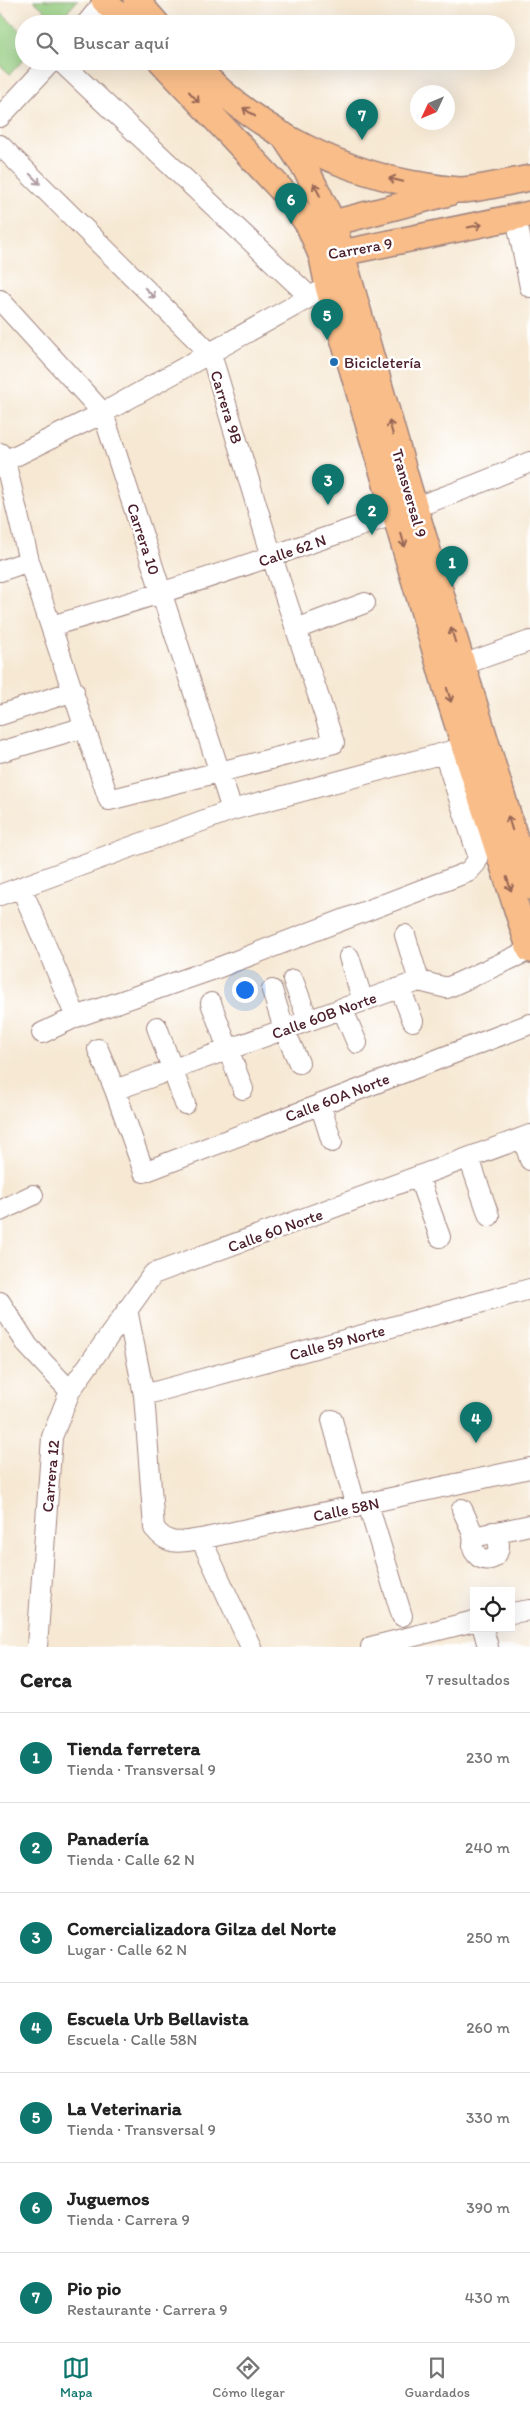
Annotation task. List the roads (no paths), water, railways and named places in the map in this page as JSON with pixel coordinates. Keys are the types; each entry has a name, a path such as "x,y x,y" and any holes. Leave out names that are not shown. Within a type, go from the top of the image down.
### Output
{"main road":[{"path":"105,1 135,7 145,15"},
{"name":"Carrera 9","path":"169,70 291,200 332,255 523,216"},
{"path":"200,70 232,100 283,136 312,151 370,174 418,184 462,190"},
{"path":"283,136 308,173 333,223"},
{"path":"332,255 323,237 333,223 462,190 530,178"},
{"name":"Transversal 9","path":"332,255 319,292 405,511 462,666 526,859 530,887"},
{"name":"Transversal 9","path":"332,255 405,511 454,750 530,950"}],"street":[{"path":"93,15 105,1"},
{"path":"0,117 44,70"},
{"path":"70,70 319,292 103,414 2,458 29,561 74,691 108,800 219,771"},
{"name":"Carrera 9B","path":"0,145 211,354 272,556 334,743 219,771"},
{"path":"523,216 530,287"},
{"name":"Carrera 10","path":"0,300 103,414 232,810"},
{"name":"Calle 62 N","path":"51,626 163,594 405,511 530,462"},
{"path":"0,571 29,561"},
{"path":"296,629 365,603"},
{"path":"462,666 530,642"},
{"path":"0,715 74,691"},
{"path":"0,752 85,727"},
{"path":"0,895 232,810 454,750 478,855 476,863 468,872 220,967 76,1017 42,1033"},
{"path":"21,887 76,1017"},
{"path":"405,935 419,981 447,988 530,950"},
{"path":"349,958 363,1001"},
{"path":"293,980 308,1020"},
{"name":"Calle 60B Norte","path":"116,1090 419,981"},
{"path":"400,988 413,1020"},
{"path":"272,990 284,1029 299,1063"},
{"path":"211,1003 243,1089"},
{"path":"342,1008 357,1042"},
{"name":"Calle 60A Norte","path":"116,1090 144,1172 530,1024"},
{"path":"157,1028 185,1104"},
{"path":"98,1049 116,1090"},
{"path":"320,1104 332,1142"},
{"path":"526,1136 530,1160"},
{"name":"Calle 60 Norte","path":"70,1391 153,1274 419,1178 526,1136"},
{"path":"469,1158 489,1216"},
{"path":"419,1178 440,1237"},
{"path":"0,1211 33,1195"},
{"name":"Calle 59 Norte","path":"144,1395 530,1289"},
{"path":"0,1302 28,1346 70,1391"},
{"path":"128,1309 144,1395"},
{"name":"Carrera 12","path":"38,1647 52,1437 70,1391"},
{"name":"Calle 58N","path":"144,1395 154,1528 162,1538 174,1543 362,1506 530,1468"},
{"path":"332,1420 402,1616"},
{"path":"462,1510 484,1535 530,1525"},
{"path":"201,1539 251,1647"},
{"path":"515,1612 530,1610"},
{"path":"370,1647 470,1622"},
{"path":"484,1632 488,1647"}],"place":[{"name":"Pio pio","path":"362,140"},
{"name":"Juguemos","path":"291,224"},
{"name":"La Veterinaria","path":"327,340"},
{"name":"Bicicletería","path":"334,362"},
{"name":"Comercializadora Gilza del Norte","path":"328,505"},
{"name":"Panadería","path":"372,535"},
{"name":"Tienda ferretera","path":"452,587"},
{"name":"Escuela Urb Bellavista","path":"476,1443"}]}
